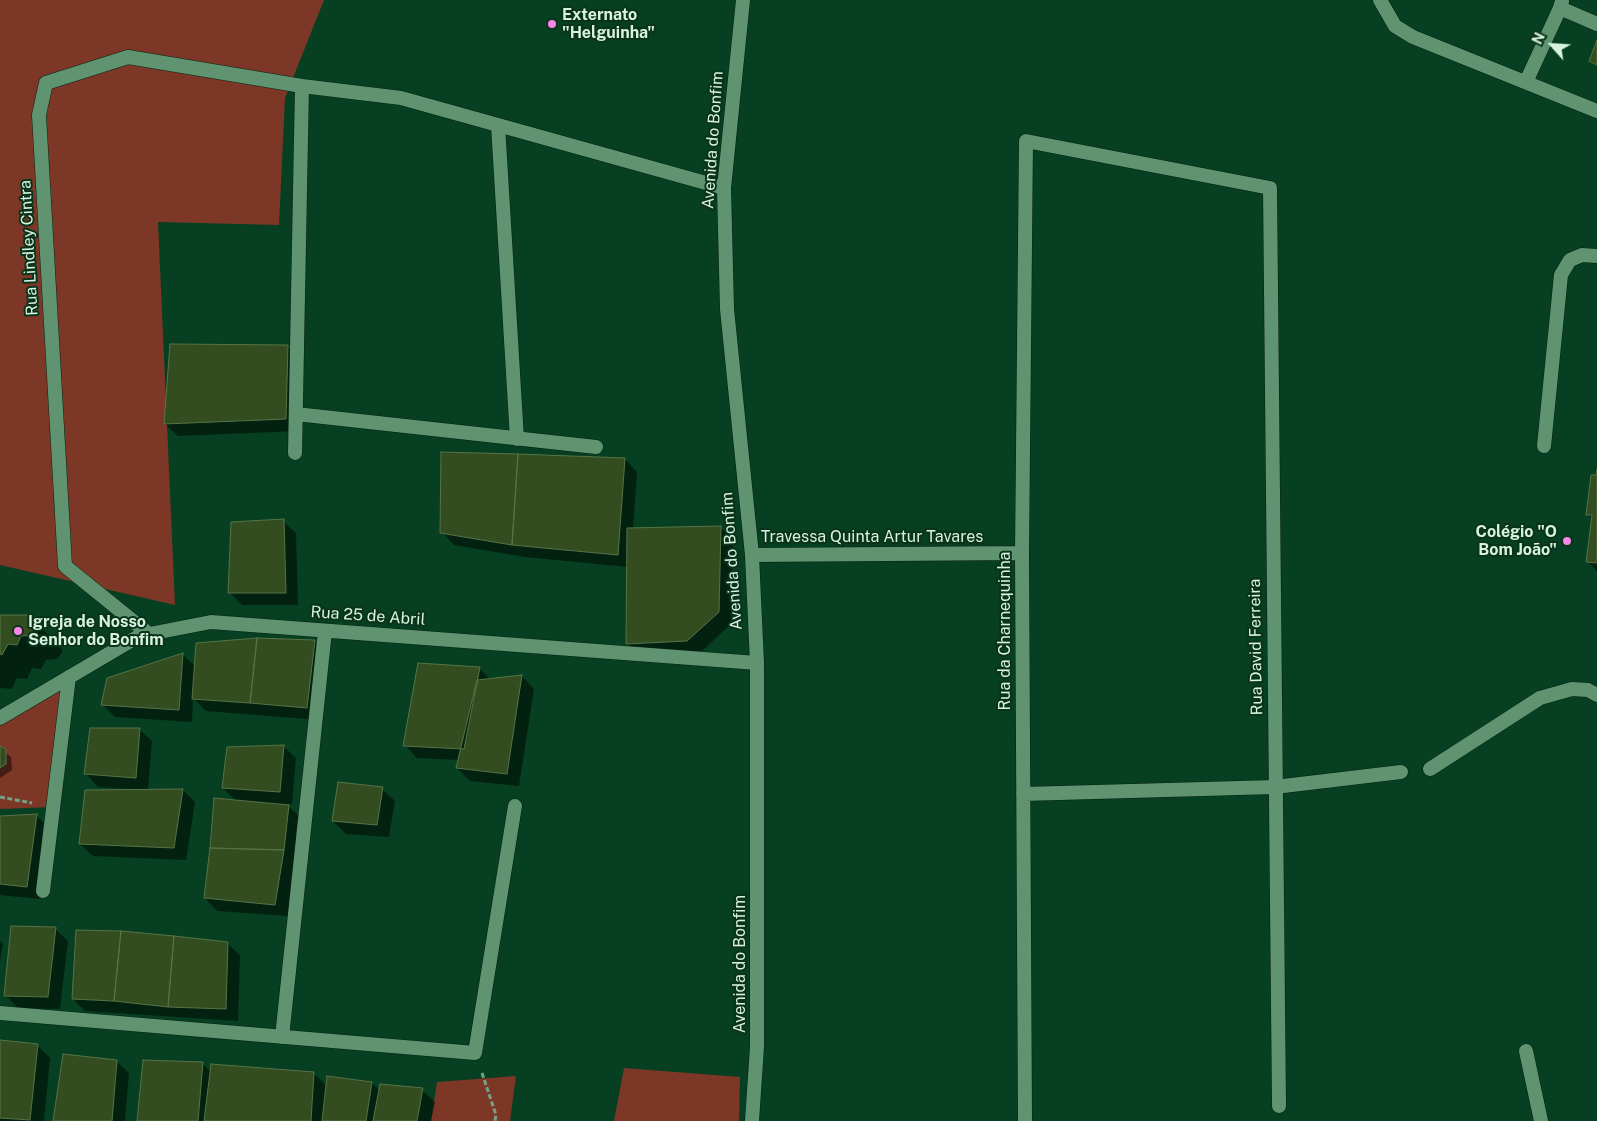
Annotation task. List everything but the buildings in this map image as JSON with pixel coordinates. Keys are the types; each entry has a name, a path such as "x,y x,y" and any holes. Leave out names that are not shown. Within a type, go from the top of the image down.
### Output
{"street":[{"name":"Avenida do Bonfim","path":"743,0 724,188 727,309 752,555 757,663 757,1047 752,1121"},
{"path":"1380,0 1395,26 1414,37 1597,111"},
{"path":"1526,82 1561,4 1597,24"},
{"name":"Rua Lindley Cintra","path":"149,634 65,566 39,115 46,82 128,56 302,86"},
{"path":"295,453 302,86 401,98 724,188"},
{"path":"498,125 517,438"},
{"name":"Rua da Charnequinha","path":"1025,1121 1022,554 1026,141 1270,188"},
{"name":"Rua David Ferreira","path":"1270,188 1279,1106"},
{"path":"1544,446 1561,275 1570,260 1582,255 1597,256"},
{"path":"296,414 596,447"},
{"name":"Travessa Quinta Artur Tavares","path":"752,555 1022,554"},
{"name":"Rua 25 de Abril","path":"0,718 139,636 211,622 757,663"},
{"path":"282,1037 325,630"},
{"path":"43,891 69,677"},
{"path":"1430,769 1540,698 1572,689 1588,690 1597,695"},
{"path":"1024,794 1275,787 1401,772"},
{"path":"0,1013 475,1053 516,806"},
{"path":"1526,1051 1541,1121"}],"path":[{"path":"0,797 53,807"},
{"path":"475,1053 496,1115 495,1121"}],"shaded area":[{"path":"0,0 324,0 285,98 279,225 158,222 175,605 0,565"},
{"path":"69,677 53,807 0,809 0,724"},
{"path":"624,1068 740,1077 739,1121 614,1121"},
{"path":"516,1076 510,1121 431,1121 437,1082"}],"place":[{"name":"Externato \"Helguinha\"","path":"552,24"},
{"name":"Colégio \"O Bom João\"","path":"1567,541"},
{"name":"Igreja de Nosso Senhor do Bonfim","path":"18,631"}]}
